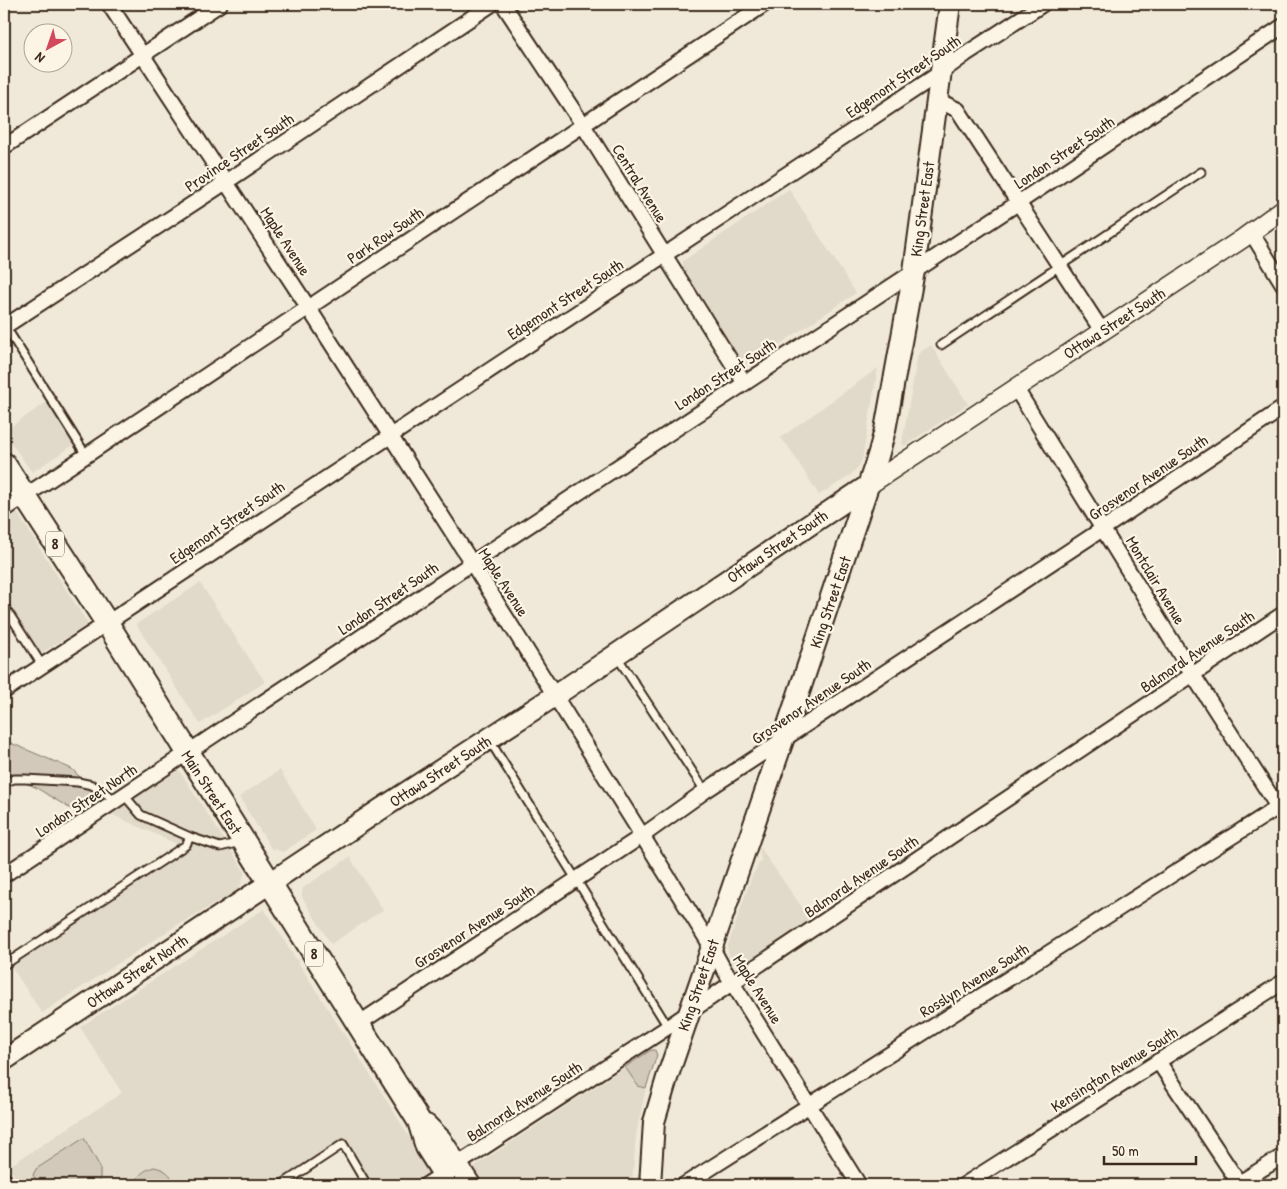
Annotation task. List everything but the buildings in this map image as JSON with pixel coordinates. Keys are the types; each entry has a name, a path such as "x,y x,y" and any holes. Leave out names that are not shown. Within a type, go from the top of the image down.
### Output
{"main road":[{"name":"King Street East","path":"650,1185 654,1122 666,1078 784,740 869,485 885,430 914,272 950,4"},
{"name":"Main Street East","path":"4,464 107,624 419,1121 427,1148 445,1178 469,1185"},
{"name":"Ottawa Street South","path":"270,883 556,695 869,485"},
{"name":"Ottawa Street North","path":"4,1060 270,883"}],"street":[{"name":"Maple Avenue","path":"110,4 308,307 556,695 859,1185"},
{"path":"4,147 220,4"},
{"name":"Province Street South","path":"4,325 226,182 492,4"},
{"name":"Central Avenue","path":"503,4 584,124 744,382"},
{"name":"Park Row South","path":"4,510 765,4"},
{"name":"Edgemont Street South","path":"4,691 1043,4"},
{"name":"London Street South","path":"187,753 1283,26"},
{"path":"937,100 958,110 1102,331"},
{"name":"Ottawa Street South","path":"869,485 1283,210"},
{"path":"1250,232 1283,284"},
{"name":"Montclair Avenue","path":"1015,387 1104,528 1193,675 1282,809"},
{"name":"Grosvenor Avenue South","path":"358,1024 1283,408"},
{"name":"Balmoral Avenue South","path":"445,1178 733,982 1283,614"},
{"name":"London Street North","path":"4,875 187,753"},
{"name":"Rosslyn Avenue South","path":"684,1185 1282,809"},
{"name":"Kensington Avenue South","path":"964,1185 1283,982"},
{"path":"1158,1062 1238,1184 1283,1156"},
{"path":"4,1180 7,1185"}],"lane":[{"path":"941,345 1201,172"},
{"path":"4,325 86,455"},
{"path":"4,606 42,665"},
{"path":"616,654 705,792"},
{"path":"489,739 578,879 668,1027"},
{"path":"4,783 24,778 78,782 92,785 120,798 141,815 190,837 220,847 244,841"},
{"path":"4,965 186,845 190,837"},
{"path":"281,1185 343,1144 367,1185"}],"shaded area":[{"path":"789,189 856,293 749,365 743,363 683,267 683,261"},
{"path":"931,345 968,404 904,446 902,443 918,354"},
{"path":"878,368 862,460 848,477 819,495 788,446 780,438"},
{"path":"56,396 83,439 32,472 4,431"},
{"path":"4,492 88,624 35,657 4,607"},
{"path":"200,583 265,682 200,724 136,624"},
{"path":"4,740 72,769 102,799 79,814 35,787 4,774"},
{"path":"179,770 245,872 239,890 179,924 42,1013 9,963 181,846 111,814"},
{"path":"280,770 316,830 283,852 271,848 239,797"},
{"path":"759,846 810,919 743,964 737,965 730,958 727,948 752,876 761,860"},
{"path":"350,857 383,910 331,944 302,897 302,891 304,887"},
{"path":"264,909 394,1112 438,1185 368,1185 343,1144 279,1185 21,1185 8,1167 122,1093 80,1027"},
{"path":"651,1050 655,1050 657,1055 646,1088 638,1086 625,1067"},
{"path":"625,1067 638,1086 646,1088 636,1135 632,1185 479,1185 472,1168"},
{"path":"84,1138 100,1167 100,1185 39,1185 33,1175 36,1169"},
{"path":"154,1167 167,1173 173,1181 173,1185 136,1185 136,1181 142,1173"}]}
